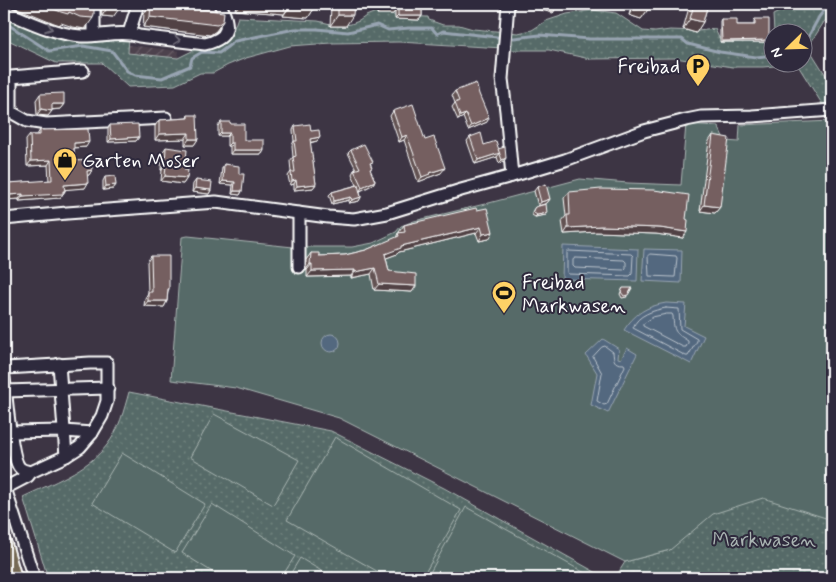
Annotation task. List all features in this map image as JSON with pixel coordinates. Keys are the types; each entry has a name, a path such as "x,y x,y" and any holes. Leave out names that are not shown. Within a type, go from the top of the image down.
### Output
{"main road":[{"path":"4,544 12,577"}],"street":[{"path":"94,4 94,35"},
{"path":"129,32 138,4"},
{"path":"4,11 62,33 83,36 129,32 138,36 205,44 223,37 228,27 226,15 220,4"},
{"path":"508,4 502,79 512,176"},
{"path":"83,71 11,77 7,113 27,121 46,124 166,118"},
{"path":"4,219 67,212 216,202 354,219 387,213 512,176 565,160 644,131 686,120 701,117 752,116 832,110"},
{"path":"299,213 299,267"},
{"path":"4,372 6,368 107,362 107,401 102,416 92,433 80,447 66,456 4,487 34,578"},
{"path":"60,364 66,456"},
{"path":"4,378 10,432 18,467 31,472"},
{"path":"5,391 108,388"},
{"path":"10,432 64,431 92,433"}],"shaded area":[{"path":"128,45 179,51 178,58 128,53"}],"green space":[{"path":"795,4 832,4 832,13 814,38 814,22 773,22 773,15"},
{"path":"593,10 616,13 643,31 698,31 715,29 719,38 764,37 764,67 733,67 675,58 590,59 549,50 513,50 399,42 331,43 290,46 246,58 213,73 200,73 175,85 128,87 102,63 56,63 4,38 4,13 45,29 129,36 128,53 178,58 228,38 238,17 318,21 339,26 359,21 376,12 394,11 394,16 428,17 429,20 443,25 459,25 473,29 518,33 532,30 546,21 567,14"},
{"path":"814,56 832,85 832,105 824,107 802,72 814,72"},
{"name":"Freibad Markwasen","path":"832,121 832,520 763,498 713,514 670,550 625,562 339,418 236,388 171,380 182,237 188,236 293,247 352,247 373,243 396,232 401,226 414,221 580,179 681,185 686,124 718,126 725,141 739,142 740,125"},
{"name":"Markwasen","path":"832,347 832,578 615,578 625,562 670,550"},
{"path":"129,392 331,431 444,488 606,578 48,578 23,497 68,476 99,454 115,433"},
{"path":"214,414 299,460 273,505 190,457"},
{"path":"335,437 461,510 422,578 389,578 287,520"},
{"path":"122,453 205,504 175,553 92,503"},
{"path":"212,504 295,556 281,578 222,578 182,553"},
{"path":"466,507 594,578 427,578"},
{"path":"300,558 333,578 288,578"}],"water":[{"path":"563,246 638,249 637,281 562,279"},
{"path":"644,249 682,250 681,283 642,281"},
{"path":"666,303 686,304 684,326 704,336 691,364 624,330 632,319 642,312 653,306"},
{"path":"327,334 335,334 340,339 338,350 327,352 322,347 322,339"},
{"path":"603,339 619,349 618,358 621,359 627,348 637,354 608,413 591,405 597,373 586,355"}],"building":[{"path":"41,4 88,4 94,6 94,14 93,18 80,17"},
{"path":"121,4 121,6 109,5"},
{"path":"151,4 224,12 223,21 217,25 150,17"},
{"path":"291,4 316,4 315,7"},
{"path":"338,4 354,4 353,15 338,15"},
{"path":"414,4 422,4 422,16 398,16 398,8 414,8"},
{"path":"530,4 556,4 554,12"},
{"path":"636,4 650,4 649,8"},
{"path":"694,4 708,4 703,22 690,19"},
{"path":"721,19 737,19 737,25 755,25 755,19 769,19 769,22 764,22 764,40 722,41"},
{"path":"476,83 489,118 471,126 466,114 460,116 455,103 459,101 455,91"},
{"path":"64,93 64,104 52,104 52,111 41,109 40,94"},
{"path":"413,104 425,140 434,137 445,168 422,177 407,135 402,137 393,111"},
{"path":"188,115 197,115 198,139 189,139 189,133 159,134 159,120 188,118"},
{"path":"221,122 244,124 244,140 264,140 264,150 233,150 233,143 230,143 230,133 221,133"},
{"path":"138,124 139,137 111,139 110,125"},
{"path":"310,124 311,131 319,130 320,137 310,139 316,184 297,186 296,180 292,181 291,172 295,172 293,157 296,156 294,141 297,141 295,126"},
{"path":"88,129 89,142 74,143 74,161 92,160 92,170 87,171 88,183 64,185 65,191 63,191 63,194 8,195 8,183 52,180 51,160 31,161 30,135 40,135 40,130"},
{"path":"481,133 484,145 496,141 500,153 478,160 470,137"},
{"path":"713,135 729,138 720,207 704,205"},
{"path":"4,137 7,137 7,145 4,146"},
{"path":"364,144 373,162 370,163 372,168 370,169 375,181 362,187 354,170 360,168 351,150"},
{"path":"166,147 187,150 185,170 188,170 187,178 165,176"},
{"path":"505,147 506,158 502,160 498,149"},
{"path":"224,164 239,166 239,174 244,174 242,191 234,191 235,182 223,181"},
{"path":"115,176 116,185 106,186 105,177"},
{"path":"196,180 212,182 211,190 195,188"},
{"path":"546,184 550,199 541,202 537,187"},
{"path":"358,185 361,197 352,200 351,197 334,201 332,192"},
{"path":"601,189 654,190 689,195 686,219 688,220 687,232 660,228 632,227 568,228 567,215 570,215 569,192"},
{"path":"546,204 547,213 537,215 534,213 535,207"},
{"path":"476,208 477,210 487,208 493,232 483,234 481,227 401,246 401,248 385,254 389,271 416,274 416,286 379,284 375,268 355,272 355,270 312,271 312,264 310,264 311,253 319,253 319,256 345,255 366,250 399,236 398,233 405,232 404,225"},
{"path":"151,256 169,256 167,301 148,301 148,292 152,292"},
{"path":"623,288 632,288 628,295 624,296 621,292"}],"waterway":[{"path":"814,26 829,4"},
{"path":"4,22 49,51 83,46 112,51 127,71 135,75 162,78 190,66 192,58 202,52 219,53 235,41 295,29 348,32 377,25 388,30 432,28 437,34 443,31 497,37"},
{"path":"514,38 540,35 589,39 682,39 688,44 720,52 756,57 764,56"}],"place":[{"name":"Freibad","path":"698,87"},
{"name":"Garten Moser","path":"65,181"},
{"name":"Freibad Markwasen","path":"504,314"}]}
